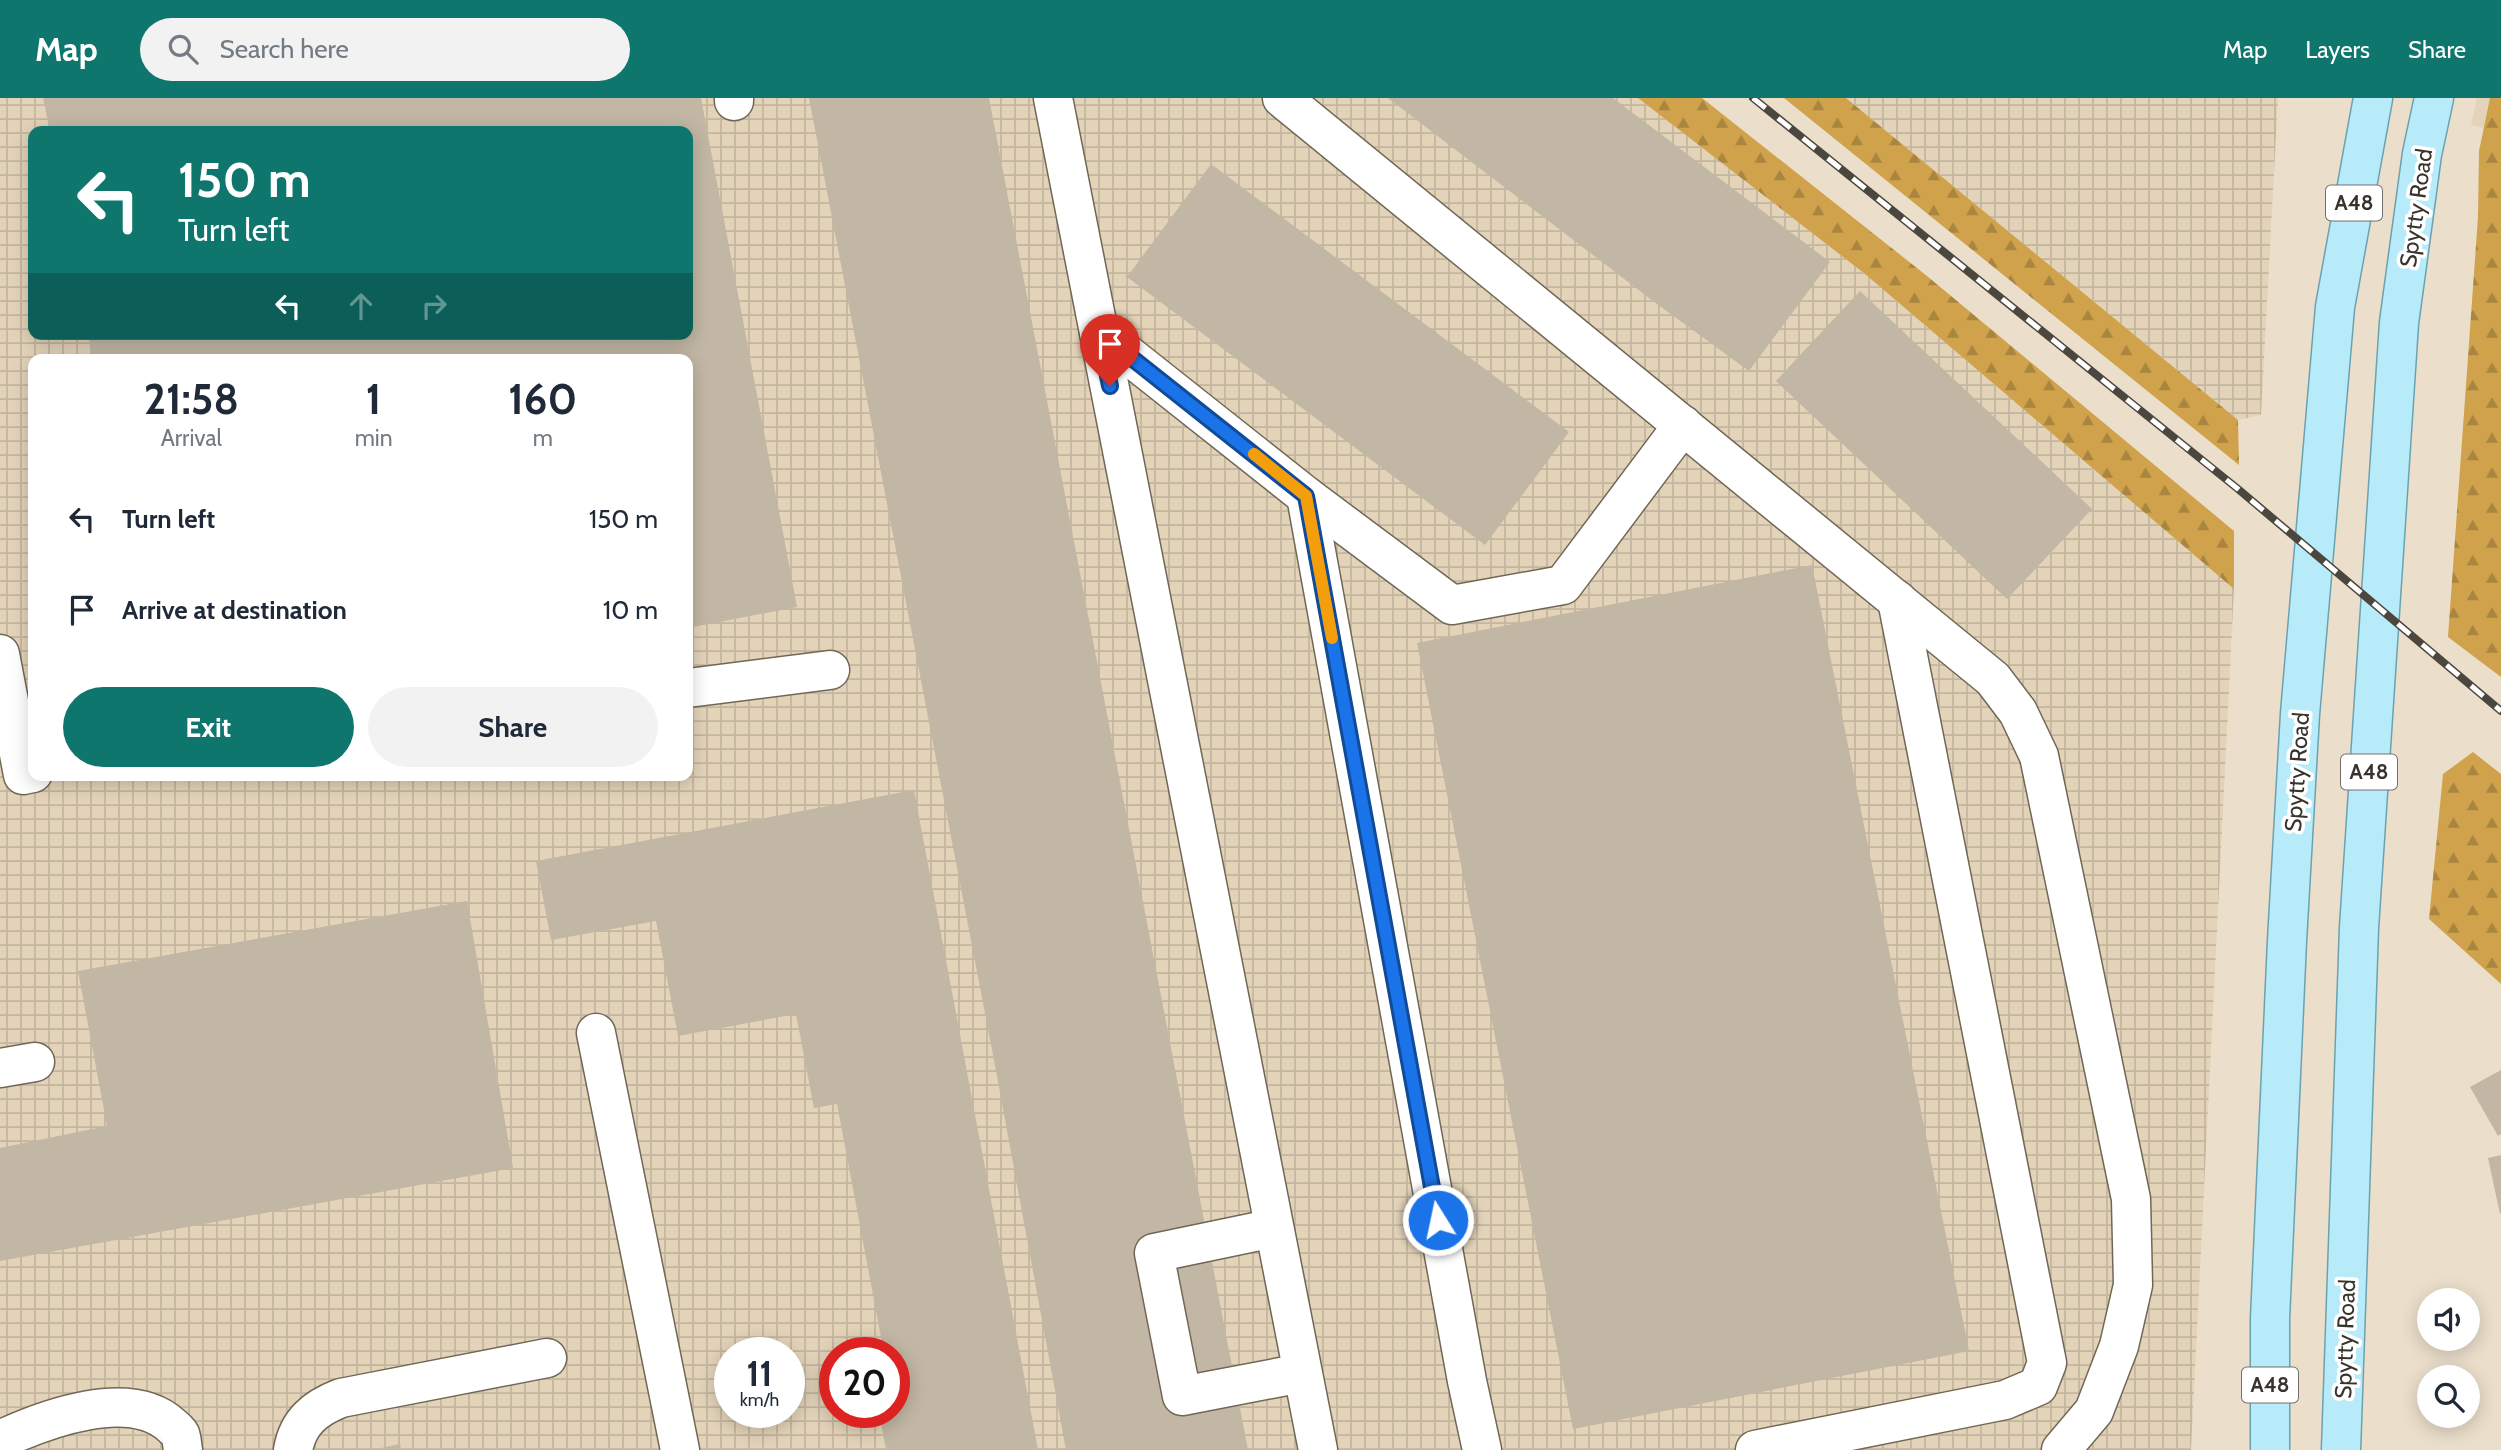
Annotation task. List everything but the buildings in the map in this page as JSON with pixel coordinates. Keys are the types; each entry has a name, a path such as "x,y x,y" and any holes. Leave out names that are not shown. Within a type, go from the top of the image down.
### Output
{"main road":[{"name":"Spytty Road","path":"2270,1450 2270,1320 2300,714 2334,307 2374,98"},
{"name":"Spytty Road","path":"2341,1450 2359,928 2399,323 2422,154 2434,98"}],"lane":[{"path":"1053,98 1318,1450"},
{"path":"1282,98 1993,679 2018,712 2039,756 2131,1199 2133,1285 2119,1346 2094,1411 2061,1450"},
{"path":"1099,332 1306,496 1452,606 1563,586 1683,425"},
{"path":"1306,496 1482,1450"},
{"path":"1755,1450 2005,1400 2038,1386 2047,1363 1897,600"},
{"path":"0,654 23,775 28,774"},
{"path":"693,687 830,670"},
{"path":"596,1033 680,1450"},
{"path":"1274,1228 1154,1253 1182,1396 1303,1373"},
{"path":"293,1450 305,1419 326,1404 341,1398 547,1358"},
{"path":"0,1440 37,1423 82,1411 133,1409 146,1410 163,1418 180,1434 183,1450"}],"shaded area":[{"path":"0,98 1638,98 1865,274 2234,589 2191,1450 0,1450"},
{"path":"1846,98 2278,98 2261,415 2238,420"},
{"path":"2477,98 2501,98 2501,132 2471,125"}],"green space":[{"path":"1638,98 1702,98 1927,276 2234,531 2234,589 1865,274"},
{"path":"1784,98 1846,98 2238,420 2239,465"},
{"path":"2490,98 2501,98 2501,677 2448,637 2478,217 2479,151"},
{"path":"2473,752 2501,774 2501,984 2429,919 2443,774"}],"railway":[{"path":"1753,98 2238,489 2501,711"}],"slow traffic":[{"path":"1254,454 1306,496 1332,638"}],"route":[{"path":"1110,386 1099,332 1306,496 1438,1220"}]}
